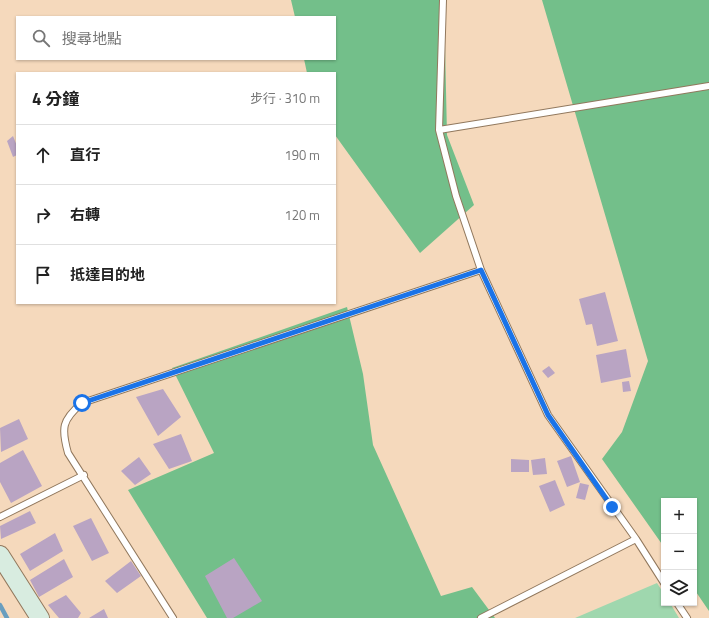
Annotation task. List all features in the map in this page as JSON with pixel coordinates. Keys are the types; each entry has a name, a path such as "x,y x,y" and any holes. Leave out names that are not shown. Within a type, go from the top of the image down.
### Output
{"street":[{"path":"0,555 40,618"}],"lane":[{"path":"443,0 439,130 456,196 481,270 548,415 636,539 661,578"},
{"path":"439,130 709,86"},
{"path":"173,618 84,475 68,453 63,432 69,414 82,403 481,270"},
{"path":"0,517 84,475"},
{"path":"481,618 636,539"},
{"path":"679,606 687,618"}],"green space":[{"path":"291,0 444,0 447,135 474,205 420,253 336,136 336,72 307,72 304,60 336,60 336,16 295,16"},
{"path":"542,0 709,0 709,611 697,593 697,498 661,498 661,543 602,459 622,432 648,361"},
{"path":"347,307 363,374 373,445 441,596 472,587 495,618 207,618 128,490 214,453 172,368"},
{"path":"657,583 661,589 661,606 672,606 679,618 575,618"}],"building":[{"path":"13,136 16,144 16,156 13,157 7,141"},
{"path":"605,292 618,341 597,346 592,324 586,325 579,299"},
{"path":"626,349 631,377 601,383 596,355"},
{"path":"549,366 555,373 548,378 542,371"},
{"path":"629,381 631,391 623,392 622,382"},
{"path":"163,389 181,417 158,436 136,397"},
{"path":"19,419 28,439 1,452 0,428"},
{"path":"181,434 192,461 169,469 153,444"},
{"path":"23,450 42,486 11,503 0,482 0,463"},
{"path":"571,456 580,482 567,487 557,461"},
{"path":"139,457 151,474 135,485 121,471"},
{"path":"545,458 547,474 533,475 531,460"},
{"path":"511,459 529,460 529,472 511,472"},
{"path":"555,480 565,505 550,512 539,486"},
{"path":"580,483 589,485 585,500 576,498"},
{"path":"30,511 36,523 1,539 0,526"},
{"path":"91,518 109,553 92,561 73,526"},
{"path":"55,533 63,551 30,571 20,554"},
{"path":"234,558 262,601 233,618 227,618 205,576"},
{"path":"64,559 73,577 39,597 30,580"},
{"path":"131,561 141,576 117,593 105,581"},
{"path":"66,595 81,613 78,618 59,618 48,605"},
{"path":"104,609 108,618 89,618"}],"waterway":[{"path":"0,605 7,618"}],"route":[{"path":"82,403 481,270 548,415 612,507"}]}
